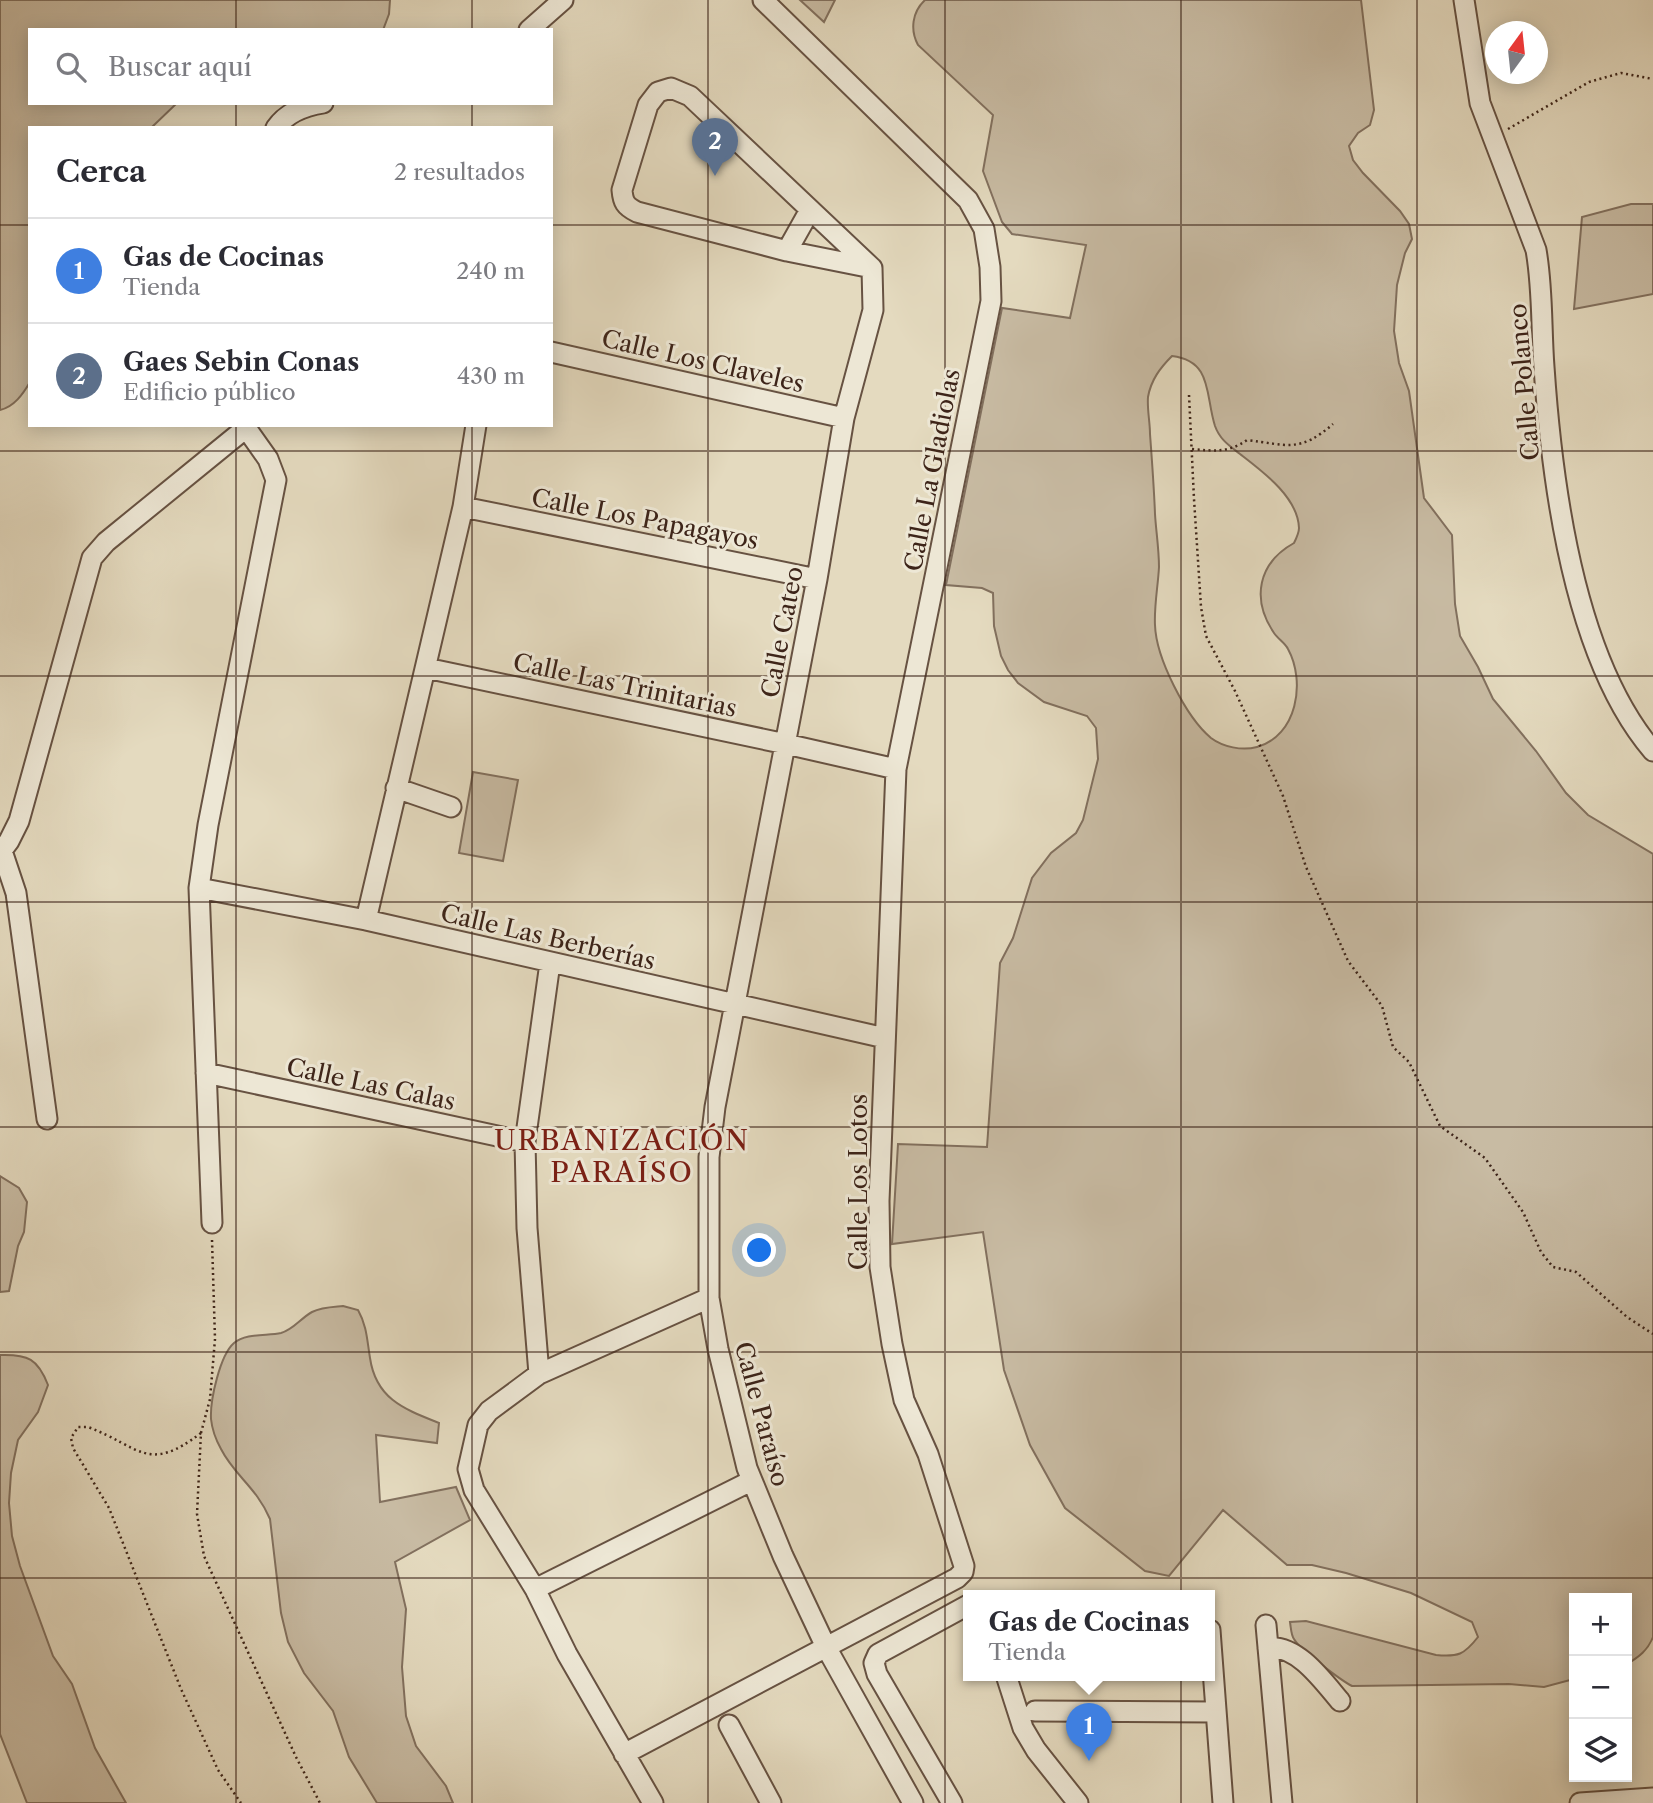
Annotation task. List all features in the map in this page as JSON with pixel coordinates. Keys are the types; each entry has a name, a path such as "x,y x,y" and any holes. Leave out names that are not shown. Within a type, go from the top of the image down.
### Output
{"street":[{"path":"531,28 563,0"},
{"name":"Calle La Gladiolas","path":"763,0 968,200 984,229 990,267 991,301 896,769 885,1038"},
{"name":"Calle Polanco","path":"1464,0 1480,103 1536,250 1540,274 1544,369 1560,512 1585,616 1611,689 1653,751"},
{"path":"671,88 690,96 872,268 787,251 637,212 628,207 623,202 622,190 648,105 658,92 671,88"},
{"path":"280,122 294,111 316,105"},
{"path":"787,251 810,210"},
{"name":"Calle Cateo","path":"734,1004 817,579 844,418 873,310 872,268"},
{"name":"Calle Los Claveles","path":"553,352 844,418"},
{"path":"47,1119 16,893 1,852 19,821 92,558 106,542 245,427 268,459 276,480 208,825 199,888 212,1223"},
{"path":"366,920 463,508 476,427"},
{"name":"Calle Los Papagayos","path":"463,508 817,579"},
{"name":"Calle Las Trinitarias","path":"426,668 896,769"},
{"path":"396,788 451,807"},
{"name":"Calle Las Berberías","path":"199,888 366,920 885,1038"},
{"path":"539,1374 527,1228 525,1142 550,963"},
{"name":"Calle Paraíso","path":"734,1004 709,1157 709,1298 718,1349 751,1481 783,1556 826,1647 913,1803"},
{"name":"Calle Los Lotos","path":"826,1647 957,1578 964,1566 928,1454 905,1400 892,1344 882,1279 878,1201 885,1038"},
{"name":"Calle Las Calas","path":"205,1073 525,1142"},
{"path":"653,1803 567,1654 535,1589 474,1490 468,1469 478,1424 489,1411 539,1374 709,1298"},
{"path":"535,1589 751,1481"},
{"path":"952,1803 877,1674 874,1663 878,1654 963,1608"},
{"path":"1266,1625 1282,1803"},
{"path":"624,1754 826,1647"},
{"path":"1268,1648 1277,1647 1288,1651 1302,1661 1340,1701"},
{"path":"1008,1681 1023,1728 1036,1750 1078,1803"},
{"path":"1212,1681 1223,1803"},
{"path":"1035,1711 1214,1712"},
{"path":"729,1725 771,1803"},
{"path":"1580,1803 1653,1798"}],"path":[{"path":"1493,138 1589,82 1621,73 1653,79"},
{"path":"1189,395 1201,607 1206,636 1235,691 1283,796 1306,867 1348,961 1382,1006 1392,1047 1409,1062 1440,1126 1485,1158 1523,1212 1541,1252 1553,1267 1576,1272 1627,1317 1653,1334"},
{"path":"1192,449 1222,451 1237,447 1247,440 1283,446 1303,444 1333,424"},
{"path":"212,1223 215,1339 210,1399 201,1433 197,1514 204,1556 296,1757 320,1803"},
{"path":"201,1433 182,1448 166,1455 148,1455 88,1427 78,1427 71,1438 85,1471 109,1508 181,1689 218,1770 241,1803"}],"shaded area":[{"path":"0,0 390,0 384,28 28,28 28,105 175,105 153,126 28,126 28,385 14,403 0,410"},
{"path":"800,0 835,0 824,22"},
{"path":"925,0 1361,0 1374,110 1370,125 1358,133 1349,146 1353,160 1363,173 1409,224 1412,239 1405,253 1397,285 1394,331 1399,363 1409,391 1424,498 1452,535 1455,604 1460,636 1493,699 1566,793 1588,815 1653,854 1653,1637 1643,1653 1632,1661 1632,1593 1569,1593 1569,1680 1544,1687 1509,1684 1352,1686 1298,1644 1292,1636 1290,1622 1306,1621 1436,1655 1450,1656 1469,1648 1478,1637 1472,1622 1411,1593 1312,1565 1287,1565 1223,1510 1169,1576 1145,1571 1065,1508 1030,1445 1004,1370 983,1232 892,1244 898,1144 987,1147 1000,963 1013,938 1032,878 1051,853 1076,833 1083,820 1098,759 1096,728 1087,716 1044,702 1018,683 1008,670 1001,656 994,626 993,593 982,588 946,585 1002,308 1070,318 1086,245 1012,234 1002,222 983,171 993,115 918,45 914,33 917,10","holes":["1172,356 1195,365 1205,381 1215,426 1220,435 1286,495 1297,517 1299,530 1294,543 1282,551 1266,571 1261,595 1267,620 1274,633 1287,647 1293,662 1297,692 1294,706 1281,732 1271,741 1251,748 1221,744 1201,728 1174,686 1157,638 1155,618 1159,560 1148,397 1151,385"]},
{"path":"1631,204 1653,204 1653,294 1574,309 1582,217"},
{"path":"473,772 518,780 503,861 459,853"},
{"path":"0,1176 19,1188 27,1202 24,1232 18,1246 9,1291 0,1292"},
{"path":"343,1306 358,1310 361,1316 373,1372 385,1393 403,1407 439,1423 437,1443 376,1435 380,1502 456,1487 470,1520 395,1562 406,1609 402,1667 406,1716 416,1746 446,1786 453,1803 377,1803 349,1757 333,1711 304,1673 288,1642 281,1613 270,1519 259,1499 226,1458 212,1427 211,1411 217,1378 224,1357 234,1343 250,1336 281,1333 316,1310"},
{"path":"0,1355 31,1360 40,1369 48,1385 38,1412 18,1440 11,1473 9,1503 12,1536 20,1566 53,1656 72,1684 95,1748 126,1803 27,1803 0,1734"}],"place":[{"name":"Gaes Sebin Conas","path":"715,176"},
{"name":"Gas de Cocinas","path":"1089,1761"}],"district":[{"name":"URBANIZACIÓN PARAÍSO","path":"622,1156"}]}
